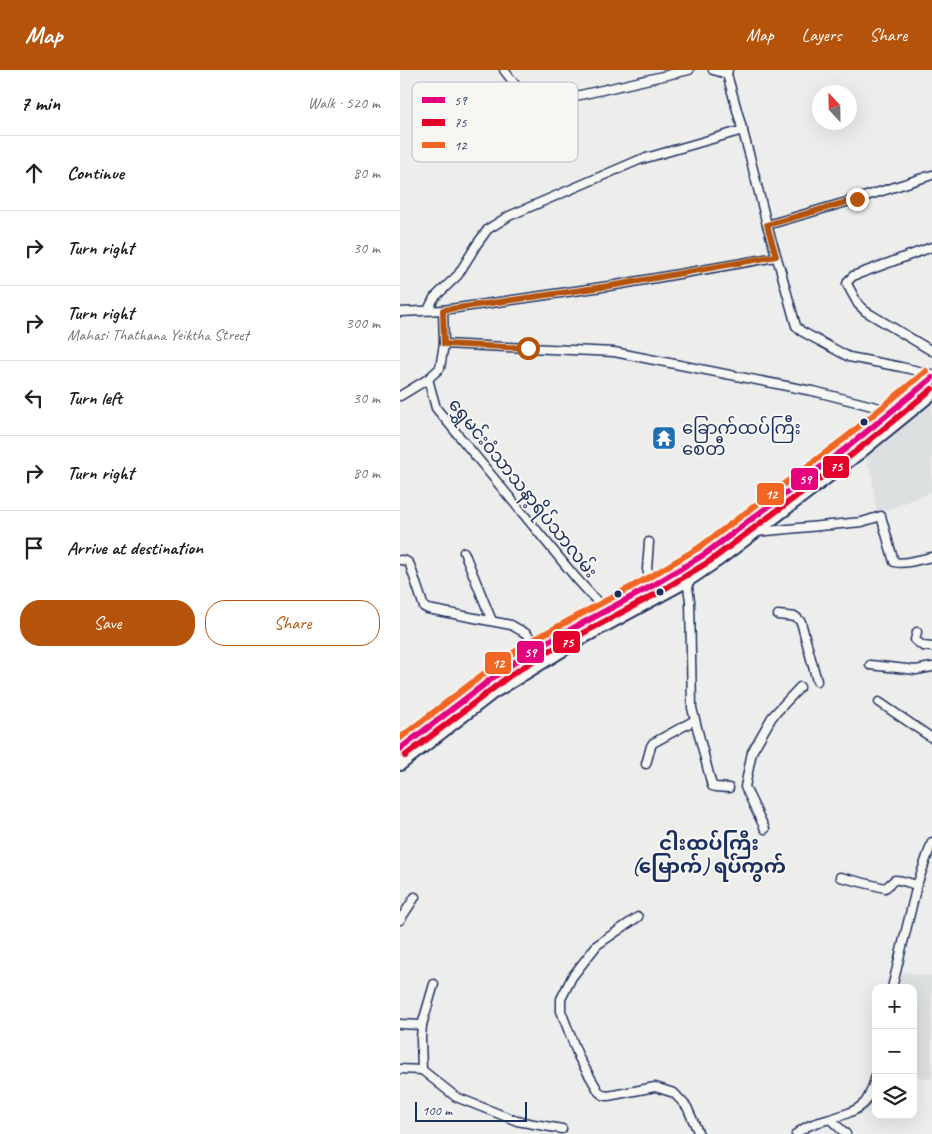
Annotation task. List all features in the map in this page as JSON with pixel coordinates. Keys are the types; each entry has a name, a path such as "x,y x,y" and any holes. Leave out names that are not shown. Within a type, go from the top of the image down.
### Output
{"main road":[{"path":"400,749 504,670 538,647 652,586 705,554 849,446 932,376"},
{"path":"400,764 492,693 587,635 688,580 719,559 752,532 859,453 932,393"}],"street":[{"path":"504,70 513,82"},
{"path":"578,96 689,70"},
{"path":"713,70 728,72 767,225 796,326 801,331 849,357 901,367 932,376"},
{"path":"428,310 434,298 458,275 488,229 509,216 639,160 743,130"},
{"path":"767,225 932,175"},
{"path":"932,247 853,276 847,284 858,304 865,312 932,351"},
{"path":"400,312 443,310 616,285 776,256"},
{"path":"400,396 428,380 440,368 444,344 443,310"},
{"path":"444,344 614,352 817,392 892,411"},
{"name":"ရွှေမင်းဝံသာသနာ့ရိပ်သာလမ်း","path":"428,380 436,408 576,578 605,610"},
{"path":"752,532 862,522 881,516 894,562 914,561 932,557"},
{"path":"649,542 647,569 652,586"},
{"path":"464,552 492,621"},
{"path":"400,560 409,562 424,607 511,625 527,634 538,647"},
{"path":"685,566 690,601 692,708 712,786 729,788"},
{"path":"778,615 796,617 801,622 817,681"},
{"path":"917,632 915,640 923,646 932,647"},
{"path":"870,664 916,670 932,667"},
{"path":"765,829 746,787 752,752 772,717 800,687"},
{"path":"879,702 932,738"},
{"path":"646,764 653,743 695,720"},
{"path":"893,984 917,885 932,842"},
{"path":"840,877 885,888 896,880 917,885"},
{"path":"400,920 415,897"},
{"path":"638,917 597,945 572,977 561,999 561,1011 580,1058 599,1092 608,1096 655,1087 674,1093 688,1107 699,1134"},
{"path":"422,1070 422,1025 434,984"},
{"path":"400,1024 422,1025"},
{"path":"400,1069 422,1070 456,1097 517,1120 562,1129"},
{"path":"796,1134 812,1125 831,1120 852,1111 866,1102 872,1087"},
{"path":"831,1120 846,1134"}],"shaded area":[{"path":"932,398 932,492 877,514 871,471 863,453"},
{"path":"902,972 932,976 932,1078 926,1079 917,1076 917,984 900,984"}],"transit line":[{"name":"12","path":"400,738 498,663 533,640 648,578 700,547 844,439 926,371"},
{"name":"59","path":"400,749 503,670 538,647 652,586 705,554 849,446 932,378"},
{"name":"75","path":"405,756 508,677 542,655 656,594 710,561 854,453 932,389"}],"place":[{"name":"ခြောက်ထပ်ကြီး စေတီ","path":"664,438"}],"district":[{"name":"ငါးထပ်ကြီး (မြောက်) ရပ်ကွက်","path":"709,854"}],"route":[{"path":"528,348 444,344 443,310 616,285 776,256 767,225 857,199"}]}
